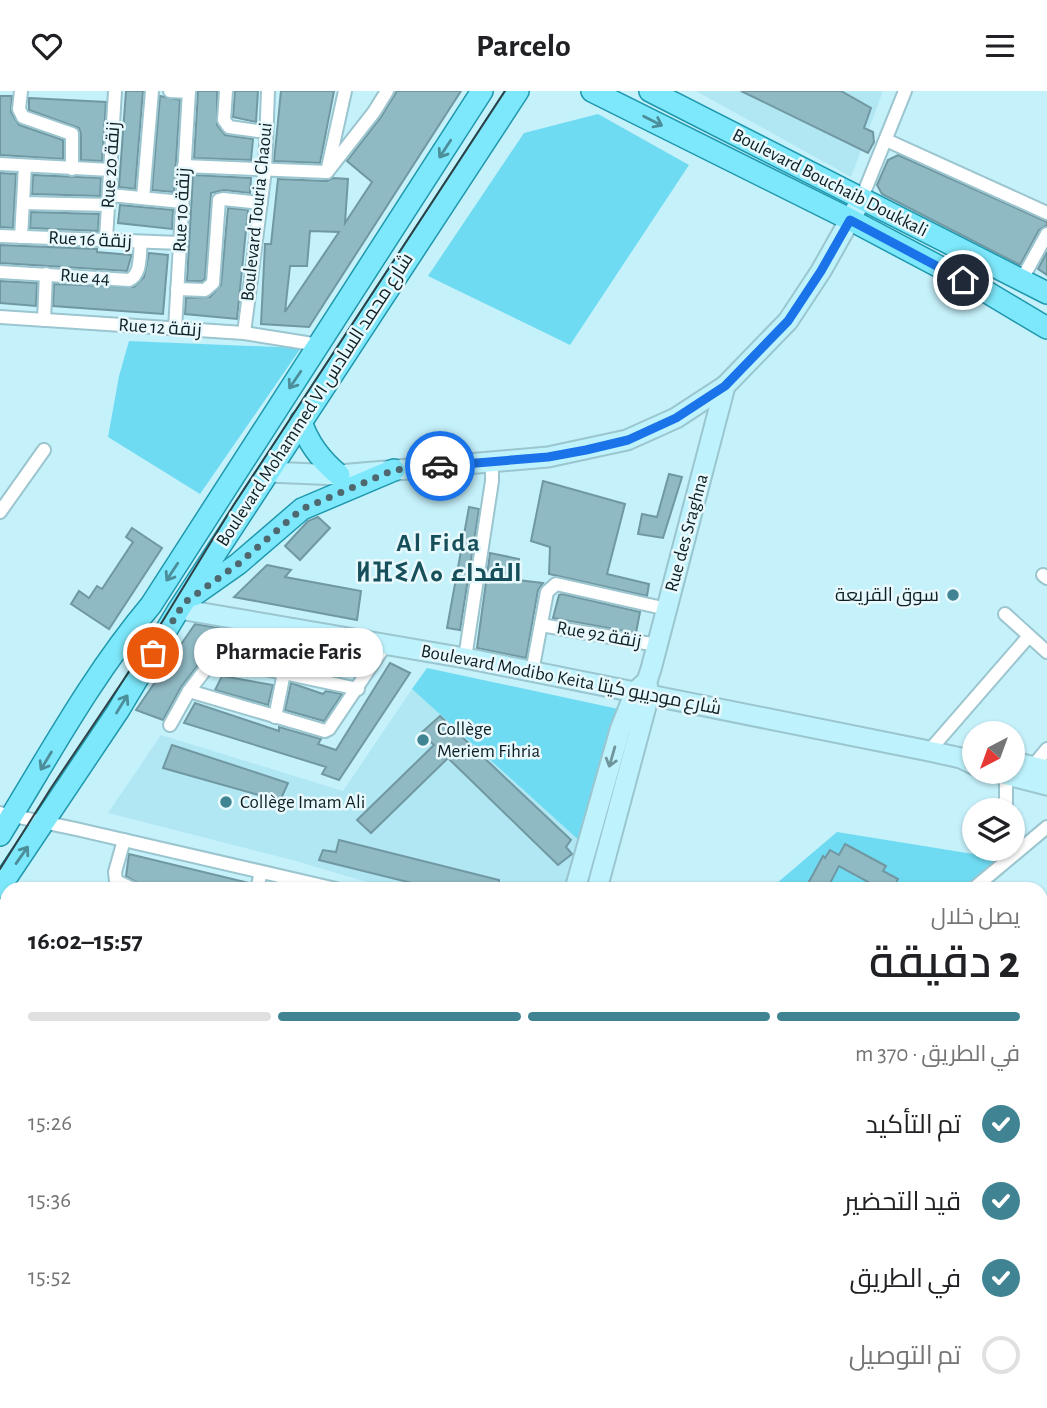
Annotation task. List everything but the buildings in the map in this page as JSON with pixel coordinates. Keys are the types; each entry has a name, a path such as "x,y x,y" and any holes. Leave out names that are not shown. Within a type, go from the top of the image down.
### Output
{"main road":[{"name":"Boulevard Mohammed VI شارع محمد السادس","path":"3,882 118,711 268,472 518,91"},
{"name":"Boulevard Bouchaib Doukkali","path":"592,91 850,220 985,291 1047,328"},
{"name":"Boulevard Bouchaib Doukkali","path":"650,91 1047,293"},
{"name":"Boulevard Mohammed VI شارع محمد السادس","path":"0,835 6,814 127,634 151,605 477,96"},
{"path":"301,421 305,434 319,456 339,475"},
{"path":"182,606 238,564 302,509 394,470"}],"street":[{"path":"21,91 19,109 23,117 72,134 72,169"},
{"name":"Rue 20 زنقة","path":"106,239 115,91"},
{"path":"143,198 152,91"},
{"path":"170,91 189,92"},
{"path":"226,91 226,124 229,127 265,132"},
{"name":"Boulevard Touria Chaoui","path":"244,333 265,170 268,91"},
{"path":"327,172 345,91"},
{"path":"268,472 339,475 548,457 628,440 676,418 725,386 788,321 821,271 861,200 905,91"},
{"name":"Rue 10 زنقة","path":"175,329 189,92"},
{"path":"327,172 386,94"},
{"path":"886,139 1047,213"},
{"path":"0,164 111,170"},
{"path":"20,237 25,166"},
{"path":"184,166 327,172"},
{"path":"23,203 143,198 182,202"},
{"path":"177,289 205,290 213,283 219,200 261,203"},
{"path":"1022,279 1047,234"},
{"name":"Rue 16 زنقة","path":"0,236 180,243"},
{"name":"Rue 44","path":"0,272 130,280 135,278 137,272 141,243"},
{"path":"44,320 46,274"},
{"name":"Rue 12 زنقة","path":"0,317 244,333 319,345"},
{"name":"Rue des Sraghna","path":"599,882 644,689 725,386"},
{"path":"0,512 44,450"},
{"path":"465,658 492,481 492,462"},
{"path":"532,672 547,592 556,584 667,609"},
{"name":"Boulevard Modibo Keita شارع موديبو كيتا","path":"182,606 532,672 644,689 962,758"},
{"path":"1004,614 1047,652"},
{"name":"Rue 92 زنقة","path":"541,625 657,645"},
{"path":"929,751 1029,636"},
{"path":"189,691 327,731 386,644"},
{"path":"170,725 189,691 214,659 358,689"},
{"path":"275,716 284,673"},
{"name":"Rue des Sraghna","path":"577,882 620,730 644,689"},
{"path":"1040,768 1047,749"},
{"path":"1026,777 1047,785"},
{"path":"6,814 305,882"},
{"path":"981,882 1047,827"},
{"path":"117,882 115,872 124,840"},
{"path":"997,868 998,861"},
{"path":"259,882 261,872"}],"shaded area":[{"path":"696,91 883,91 851,177"},
{"path":"598,114 689,165 570,345 428,276 524,133"},
{"path":"129,341 301,348 200,494 108,437 119,376"},
{"path":"427,668 623,710 583,844 412,689"},
{"name":"Collège Meriem Fihria","path":"412,689 583,844 570,882 366,882 296,861 108,813 161,735 343,791"},
{"path":"837,832 962,852 962,861 994,861 969,882 778,882"}],"tram line":[{"path":"0,869 159,627 233,506 505,91"}],"way so far":[{"path":"153,653 184,603 238,564 302,509 394,470 440,466"}],"place":[{"name":"سوق القريعة","path":"953,595"},
{"name":"Pharmacie Faris","path":"153,653"},
{"name":"Collège Meriem Fihria","path":"423,740"},
{"name":"Collège Imam Ali","path":"226,802"}],"district":[{"name":"Al Fida ⵍⴼⵉⴷⴰ الفداء","path":"439,558"}],"route":[{"path":"440,466 548,457 586,450 628,440 676,418 725,386 788,321 850,220 963,280"}]}
